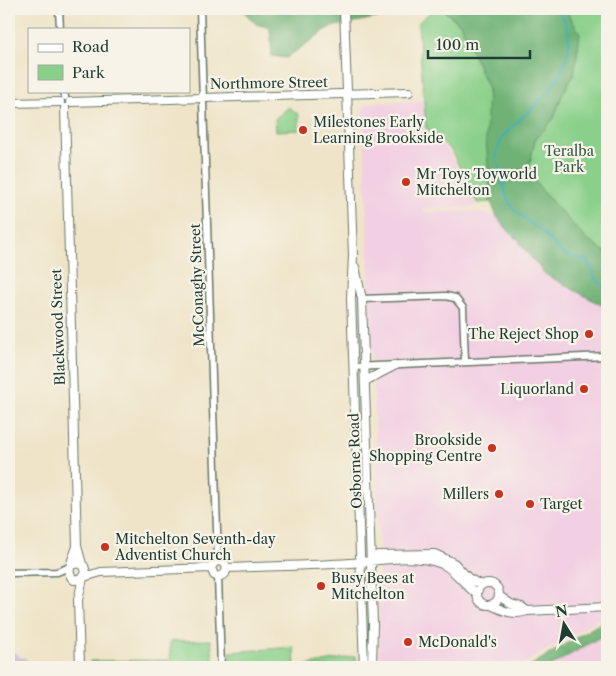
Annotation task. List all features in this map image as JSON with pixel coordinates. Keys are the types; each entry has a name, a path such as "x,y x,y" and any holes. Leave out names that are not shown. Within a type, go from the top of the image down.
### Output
{"street":[{"path":"59,9 60,28"},
{"name":"McConaghy Street","path":"200,9 218,561"},
{"name":"Osborne Road","path":"344,9 353,255 351,298 364,667"},
{"name":"Northmore Street","path":"9,103 409,92"},
{"name":"Blackwood Street","path":"65,100 77,546 83,565"},
{"name":"Osborne Road","path":"353,255 362,299 374,635 372,667"},
{"path":"362,299 446,296 455,298 462,308 465,362"},
{"path":"354,367 607,356"},
{"path":"365,382 394,366"},
{"name":"Blackwood Street","path":"71,566 77,546"},
{"path":"227,568 360,562 388,554 435,554 454,563 468,578 481,585 488,583 494,585 498,590 499,596 498,600 492,605"},
{"path":"371,559 418,559 440,563 451,570 477,594 478,599 482,603 513,613 607,607"},
{"path":"214,562 224,562 227,568 224,575 218,577 214,575 211,568 214,562"},
{"path":"56,572 77,563 101,572"},
{"path":"78,600 86,572 83,565"},
{"path":"71,566 69,572 78,600 80,667"},
{"path":"9,573 56,572 77,580 101,572 211,568"},
{"path":"218,577 221,667"},
{"path":"477,594 481,585"},
{"path":"499,596 527,611"}],"shaded area":[{"name":"Brookside Shopping Centre","path":"423,101 424,131 448,150 477,207 423,208 423,212 464,211 497,217 520,240 520,244 545,274 607,308 607,614 519,667 379,667 379,539 363,108 370,103"},
{"path":"607,634 607,667 542,667 586,641 591,643"},
{"path":"9,647 12,652 25,658 36,667 9,667"}],"green space":[{"path":"241,9 421,9 330,27 286,58 272,56 270,28 256,24"},
{"path":"434,9 441,9 461,24 488,89 491,202 477,203 451,150 426,128 418,23"},
{"path":"442,9 565,9 580,34 574,74 562,95 554,118 535,140 528,171 543,192 587,240 607,253 607,308 545,274 520,244 520,240 514,237 497,217 491,202 486,139 488,89 460,23"},
{"name":"Teralba Park","path":"565,9 607,9 607,253 587,240 543,192 528,171 535,140 554,118 562,95 574,74 580,34"},
{"path":"289,107 299,115 299,130 276,131 275,119"},
{"path":"607,619 607,633 549,667 528,667"},
{"path":"211,640 214,667 91,667 90,661 170,660 170,641"},
{"path":"294,647 295,667 229,667 228,658 231,652"},
{"path":"356,656 357,667 297,667"}],"waterway":[{"path":"273,9 287,13 313,9"},
{"path":"557,9 568,29 569,49 565,63 550,91 502,137 497,152 497,161 507,198 514,210 541,231 563,254 587,261 595,279 607,289"},
{"path":"20,665 31,663"}],"railway":[{"path":"9,660 16,667"}],"place":[{"name":"Milestones Early Learning Brookside","path":"303,130"},
{"name":"Mr Toys Toyworld Mitchelton","path":"406,182"},
{"name":"The Reject Shop","path":"589,334"},
{"name":"Liquorland","path":"584,389"},
{"name":"Brookside Shopping Centre","path":"492,448"},
{"name":"Millers","path":"499,494"},
{"name":"Target","path":"530,504"},
{"name":"Mitchelton Seventh-day Adventist Church","path":"105,547"},
{"name":"Busy Bees at Mitchelton","path":"321,586"},
{"name":"McDonald's","path":"408,642"}]}
